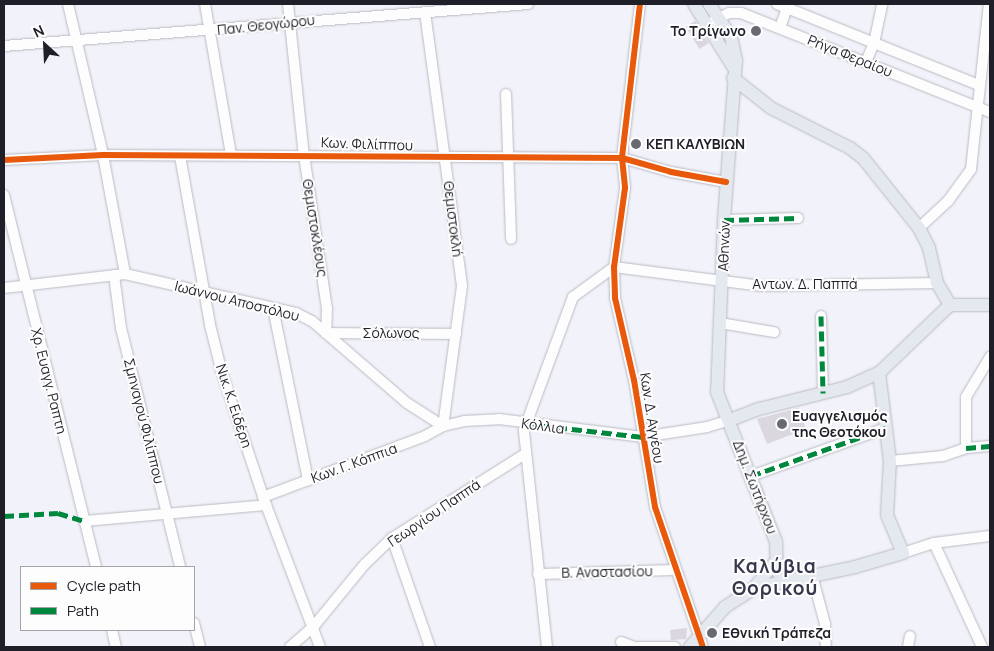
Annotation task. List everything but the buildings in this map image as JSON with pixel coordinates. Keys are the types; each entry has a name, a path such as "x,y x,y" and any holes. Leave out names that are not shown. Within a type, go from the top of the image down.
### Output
{"main road":[{"name":"Αθηνών","path":"702,6 736,51 726,182 717,392 722,407 730,420"},
{"name":"Αθηνών","path":"714,20 734,73"},
{"path":"734,73 771,108 850,148 863,158 919,228 929,248 937,283 950,305"},
{"path":"730,420 759,409 823,393 879,373 950,305 990,305"},
{"path":"754,588 903,553 887,515 890,461 879,373"},
{"name":"Δημ. Σωτήρχου","path":"730,420 776,542 777,571 786,580"},
{"path":"690,647 700,642 725,607 754,588 776,561"}],"street":[{"path":"68,4 103,155 125,274"},
{"path":"205,4 231,155"},
{"name":"Θεμιστοκλέους","path":"288,4 304,154 327,308 326,333"},
{"name":"Παν. Θεογώρου","path":"4,46 75,38 209,31 290,22 528,4"},
{"name":"Κων. Δ. Αγγέου","path":"640,4 622,158 626,188 614,267 617,317 634,380 655,507 700,642"},
{"path":"777,4 978,85"},
{"path":"866,62 874,43 882,4"},
{"path":"919,228 948,201 971,169 978,85 989,4"},
{"path":"702,6 700,19 713,42 722,45"},
{"path":"780,28 787,8"},
{"name":"Θεμιστοκλή","path":"425,12 462,286 443,426"},
{"name":"Ρήγα Φεραίου","path":"714,20 738,12 990,112"},
{"path":"506,94 510,159 511,239"},
{"name":"Κων. Φιλίππου","path":"4,160 103,155 304,154 446,159 622,158 671,172 726,182"},
{"name":"Νικ. Κ. Ειδέρη","path":"180,156 205,294 222,373 265,501 314,626 320,647"},
{"name":"Χρ. Ευαγγ. Ραπτη","path":"4,196 96,566"},
{"path":"724,220 798,218"},
{"path":"547,647 525,454 527,424 573,297 614,267"},
{"name":"Αντων. Δ. Παππά","path":"614,267 762,286 937,283"},
{"name":"Σμηναγού Φιλίππου","path":"114,274 121,328 180,566"},
{"name":"Ιωάννου Αποστόλου","path":"4,288 125,274 296,314 326,333 407,403 443,426"},
{"path":"273,308 308,480"},
{"path":"821,316 823,393"},
{"path":"720,323 774,332"},
{"name":"Σόλωνος","path":"326,333 456,334"},
{"path":"966,448 966,397 990,357"},
{"name":"Κόλλια","path":"443,426 464,421 499,419 643,437 707,427 730,420"},
{"name":"Κων. Γ. Κόππια","path":"84,522 166,514 265,501 308,480 425,436 443,426"},
{"path":"751,476 886,428"},
{"path":"890,461 944,456 966,448 990,446"},
{"name":"Γεωργίου Παππά","path":"290,647 314,626 366,564 392,538 525,454"},
{"path":"903,553 934,543 990,536"},
{"path":"392,538 430,647"},
{"path":"934,543 985,645"},
{"name":"Β. Αναστασίου","path":"538,574 676,570"},
{"path":"812,575 825,624 826,647"},
{"path":"195,627 200,647"},
{"path":"112,631 116,647"},
{"path":"908,647 910,636"},
{"path":"621,642 637,647 674,647"}],"marked path":[{"path":"724,220 798,218"},
{"path":"821,316 823,393"},
{"path":"527,424 643,437"},
{"path":"751,476 886,428"},
{"path":"966,448 990,446"},
{"path":"4,516 58,513 84,521"}],"cycle path":[{"path":"640,4 622,158 625,188 614,267 615,298 634,380 655,507 703,647"},
{"path":"4,160 103,155 622,158 671,172 726,182"}],"place":[{"name":"Το Τρίγωνο","path":"756,31"},
{"name":"ΚΕΠ ΚΑΛΥΒΙΩΝ","path":"636,144"},
{"name":"Ευαγγελισμός της Θεοτόκου","path":"782,424"},
{"name":"Εθνική Τράπεζα","path":"712,633"}],"district":[{"name":"Καλύβια Θορικού","path":"775,578"}]}
